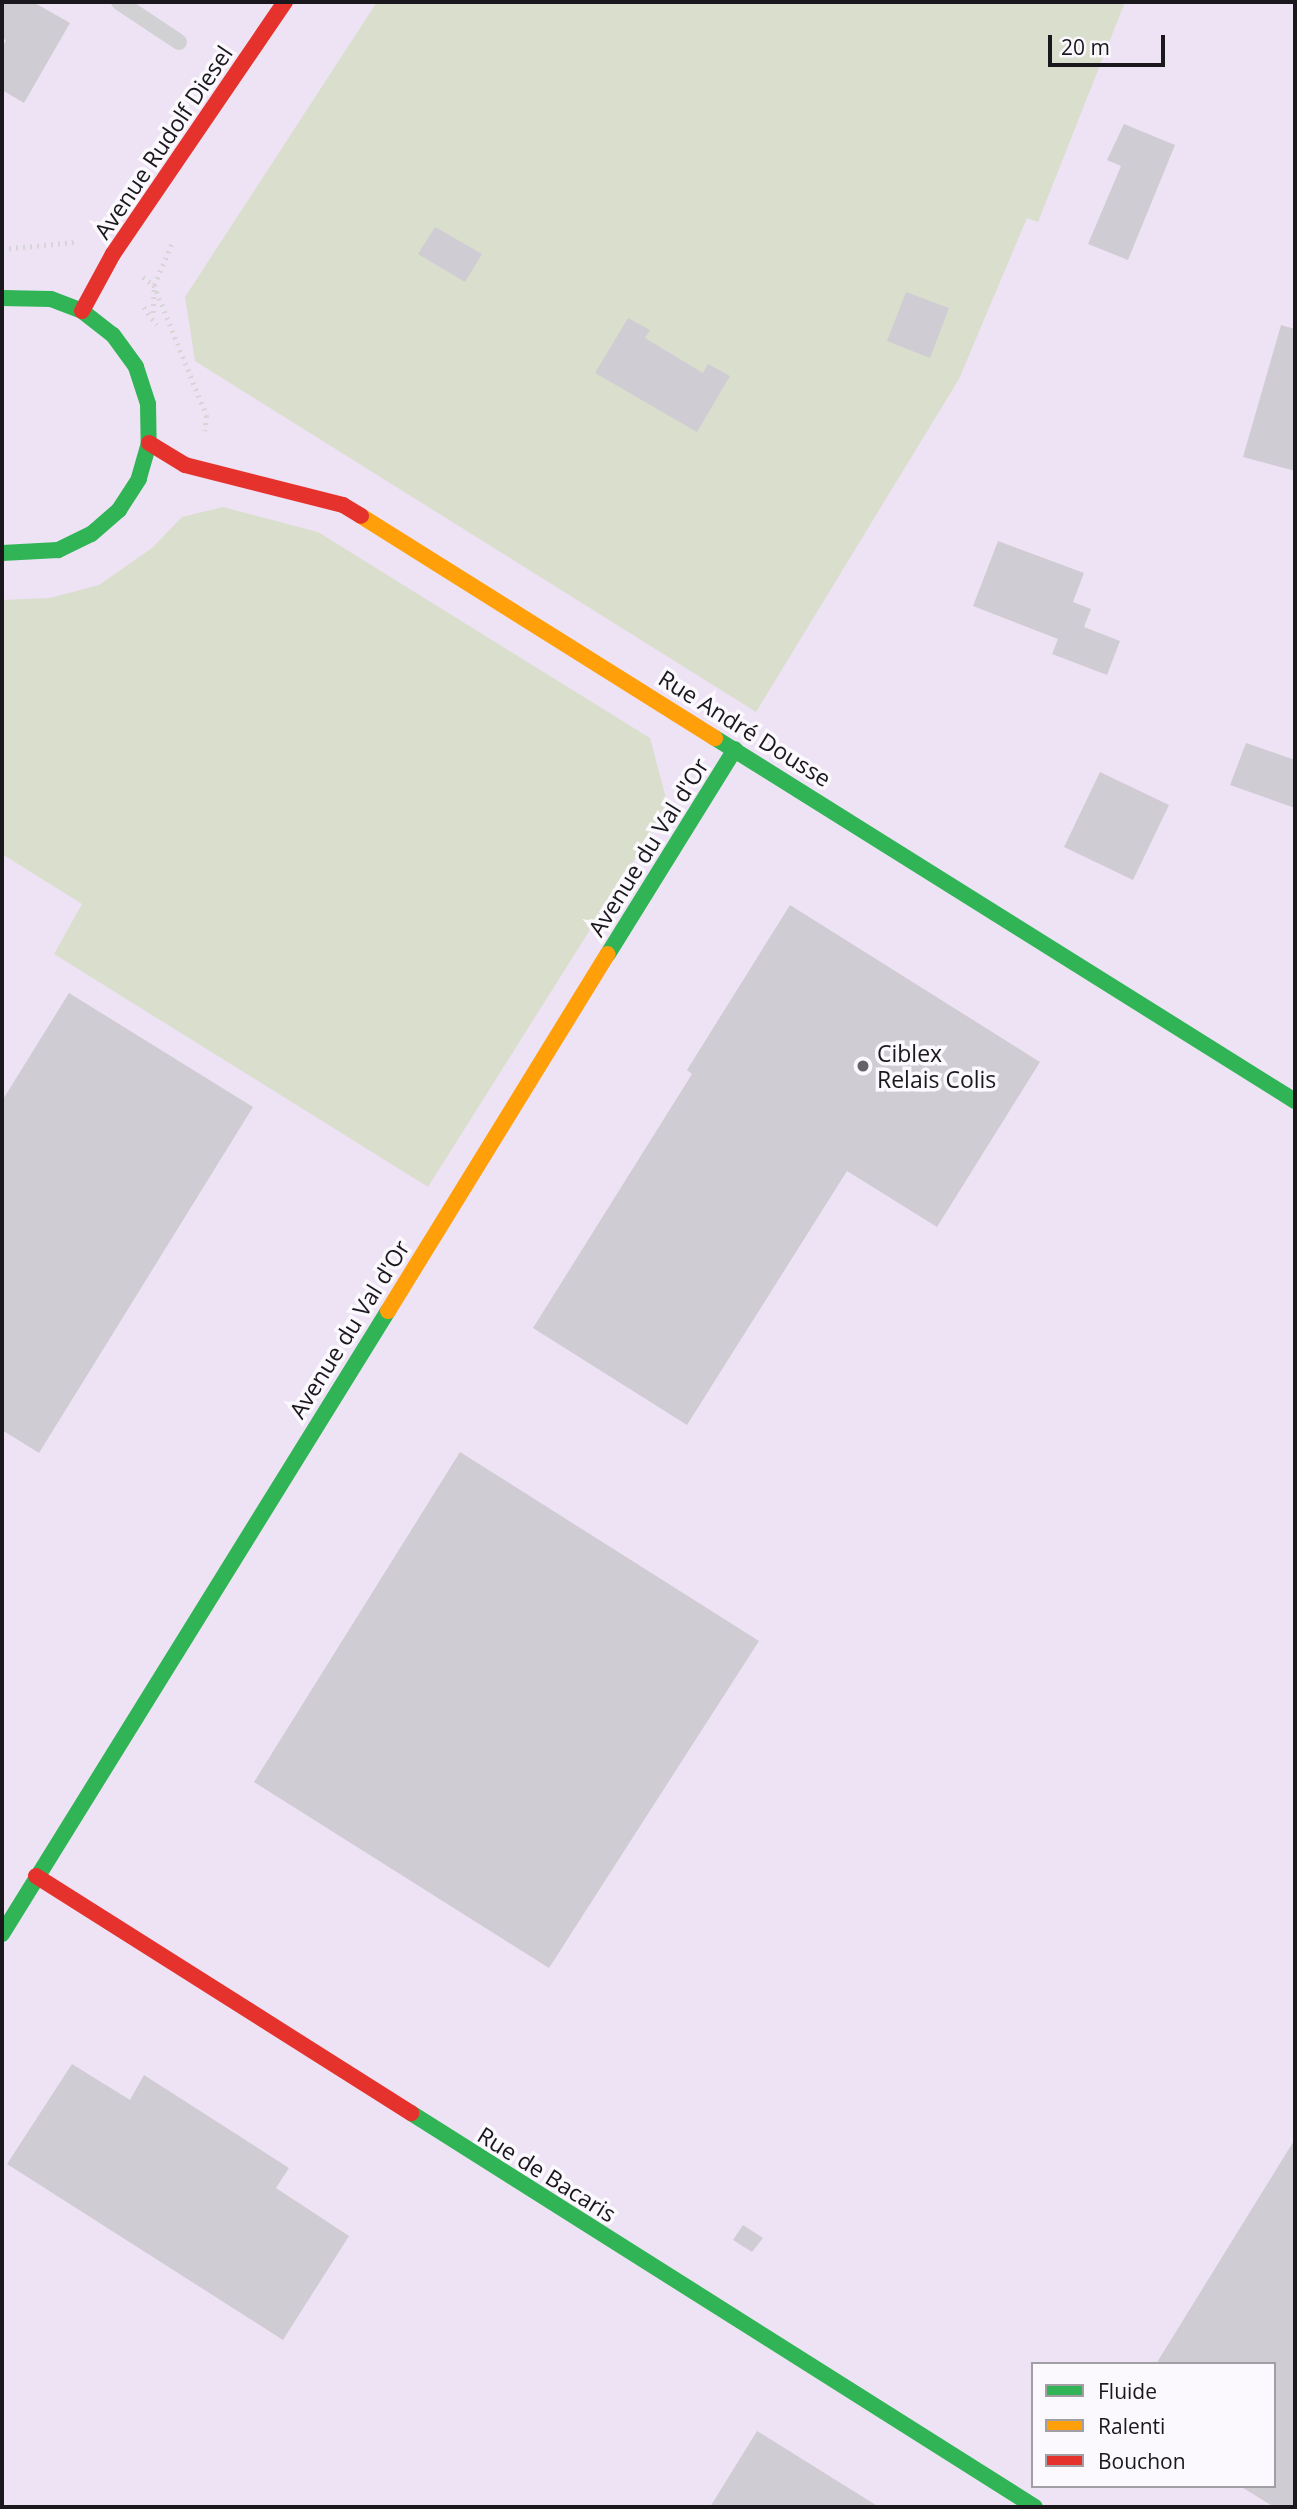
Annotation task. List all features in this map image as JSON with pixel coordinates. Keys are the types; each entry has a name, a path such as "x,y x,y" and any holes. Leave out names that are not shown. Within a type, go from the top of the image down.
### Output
{"street":[{"name":"Avenue Rudolf Diesel","path":"82,311 113,254 285,2"},
{"path":"2,298 51,299 82,311 113,335 136,367 148,404 149,443 139,479 119,510 91,534 58,550 21,555 2,553"},
{"name":"Rue André Dousse","path":"149,443 185,465 343,505 1295,1101"},
{"name":"Avenue du Val d'Or","path":"2,1934 735,749"},
{"name":"Rue de Bacaris","path":"36,1876 1035,2507"}],"lane":[{"path":"118,2 179,42"}],"shaded area":[{"path":"2,2 1295,2 1295,2507 2,2507"}],"green space":[{"path":"377,2 1125,2 1038,222 1027,218 959,379 756,712 195,361 185,297"},
{"path":"223,507 318,532 650,738 668,806 428,1187 54,954 82,904 2,854 2,600 50,598 99,585 152,548 182,517"}],"building":[{"path":"3,2 33,2 70,23 24,103 2,90 2,48 6,40 2,38"},
{"path":"1124,124 1175,145 1128,260 1088,244 1121,166 1107,160"},
{"path":"435,227 482,254 465,282 418,254"},
{"path":"906,292 949,308 930,358 887,341"},
{"path":"628,318 650,330 645,338 703,373 708,364 730,376 697,432 595,373"},
{"path":"1281,325 1295,329 1295,471 1243,457"},
{"path":"998,541 1084,573 1073,602 1091,609 1084,627 1120,641 1107,675 1052,654 1058,639 973,606"},
{"path":"1246,743 1295,760 1295,808 1230,785"},
{"path":"1100,772 1169,805 1133,880 1064,847"},
{"path":"790,905 1040,1062 937,1227 847,1171 687,1425 533,1328 692,1074 687,1070"},
{"path":"69,993 253,1107 39,1453 2,1430 2,1101"},
{"path":"460,1452 759,1641 549,1968 254,1782"},
{"path":"72,2064 130,2100 144,2075 289,2168 276,2188 349,2236 283,2340 7,2164"},
{"path":"1295,2139 1295,2507 1274,2507 1243,2488 1276,2488 1276,2362 1157,2362"},
{"path":"743,2225 763,2238 752,2252 733,2240"},
{"path":"757,2431 879,2507 710,2507"}],"traffic: fast":[{"path":"2,298 51,299 82,311 113,335 136,367 148,404 149,443 139,479 119,510 91,534 58,550 2,553"},
{"path":"715,738 1295,1101"},
{"path":"608,954 735,749"},
{"path":"2,1934 388,1311"},
{"path":"411,2113 1035,2507"}],"traffic: slow":[{"path":"361,516 715,738"},
{"path":"388,1311 608,954"}],"traffic: jam":[{"path":"82,311 113,254 285,2"},
{"path":"149,443 185,465 343,505 361,516"},
{"path":"36,1876 411,2113"}],"place":[{"name":"Ciblex Relais Colis","path":"863,1066"}]}
